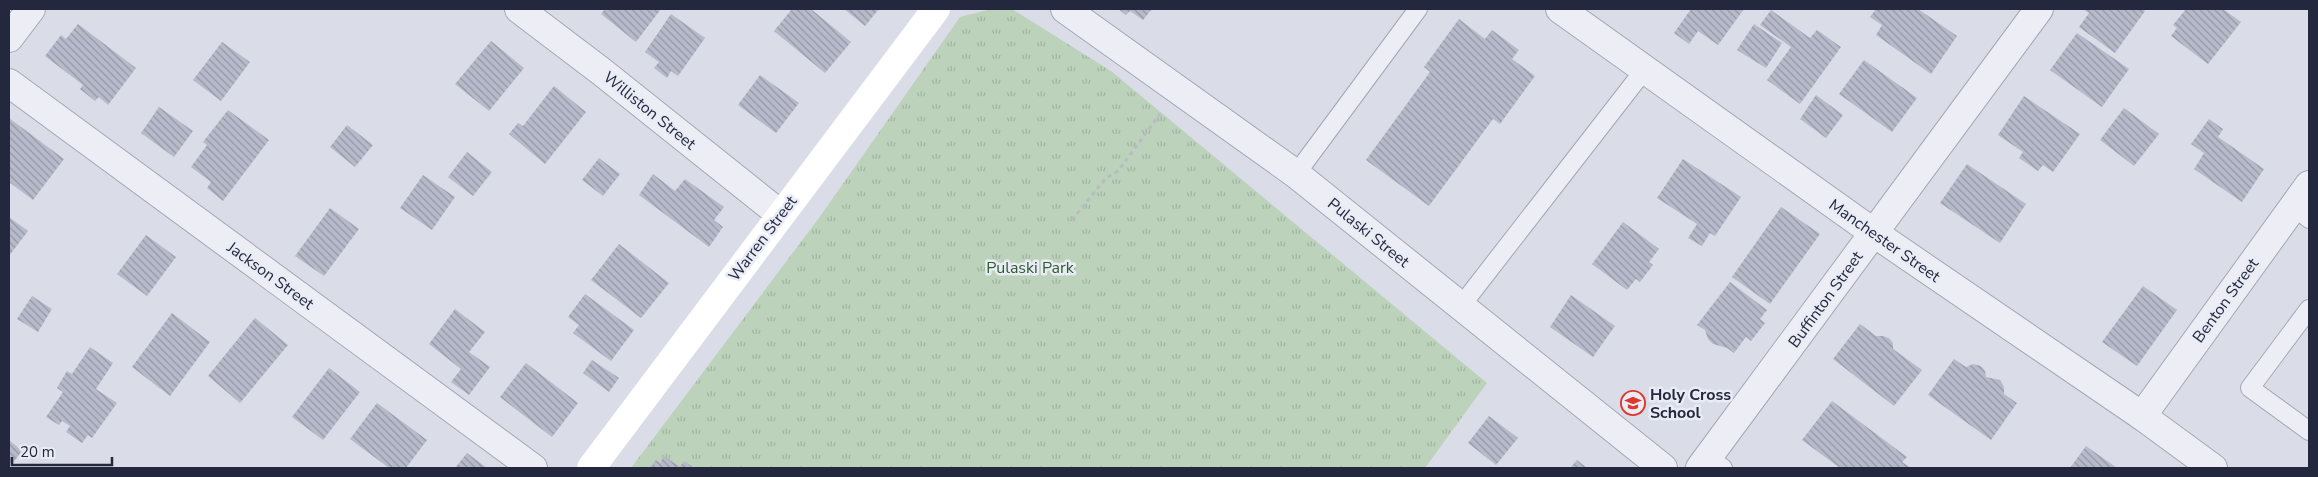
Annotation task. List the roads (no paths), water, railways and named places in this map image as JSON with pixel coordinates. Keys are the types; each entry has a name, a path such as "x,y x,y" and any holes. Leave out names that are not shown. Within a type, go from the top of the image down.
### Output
{"street":[{"path":"9,38 31,9"},
{"name":"Williston Street","path":"519,9 602,72 780,214"},
{"name":"Warren Street","path":"591,468 780,214 936,9"},
{"name":"Pulaski Street","path":"1065,9 1296,174 1663,468"},
{"name":"Manchester Street","path":"1560,9 1874,233 2142,416 2213,468"},
{"name":"Buffinton Street","path":"1710,465 1874,233 2039,9"},
{"name":"Jackson Street","path":"9,83 533,468"},
{"name":"Benton Street","path":"2142,416 2304,203"}],"lane":[{"path":"1296,174 1418,9"},
{"path":"1461,306 1645,69"},
{"path":"2309,309 2250,388 2309,431"}],"place":[{"name":"Holy Cross School","path":"1633,403"}],"park label":[{"name":"Pulaski Park","path":"1030,267"}]}
